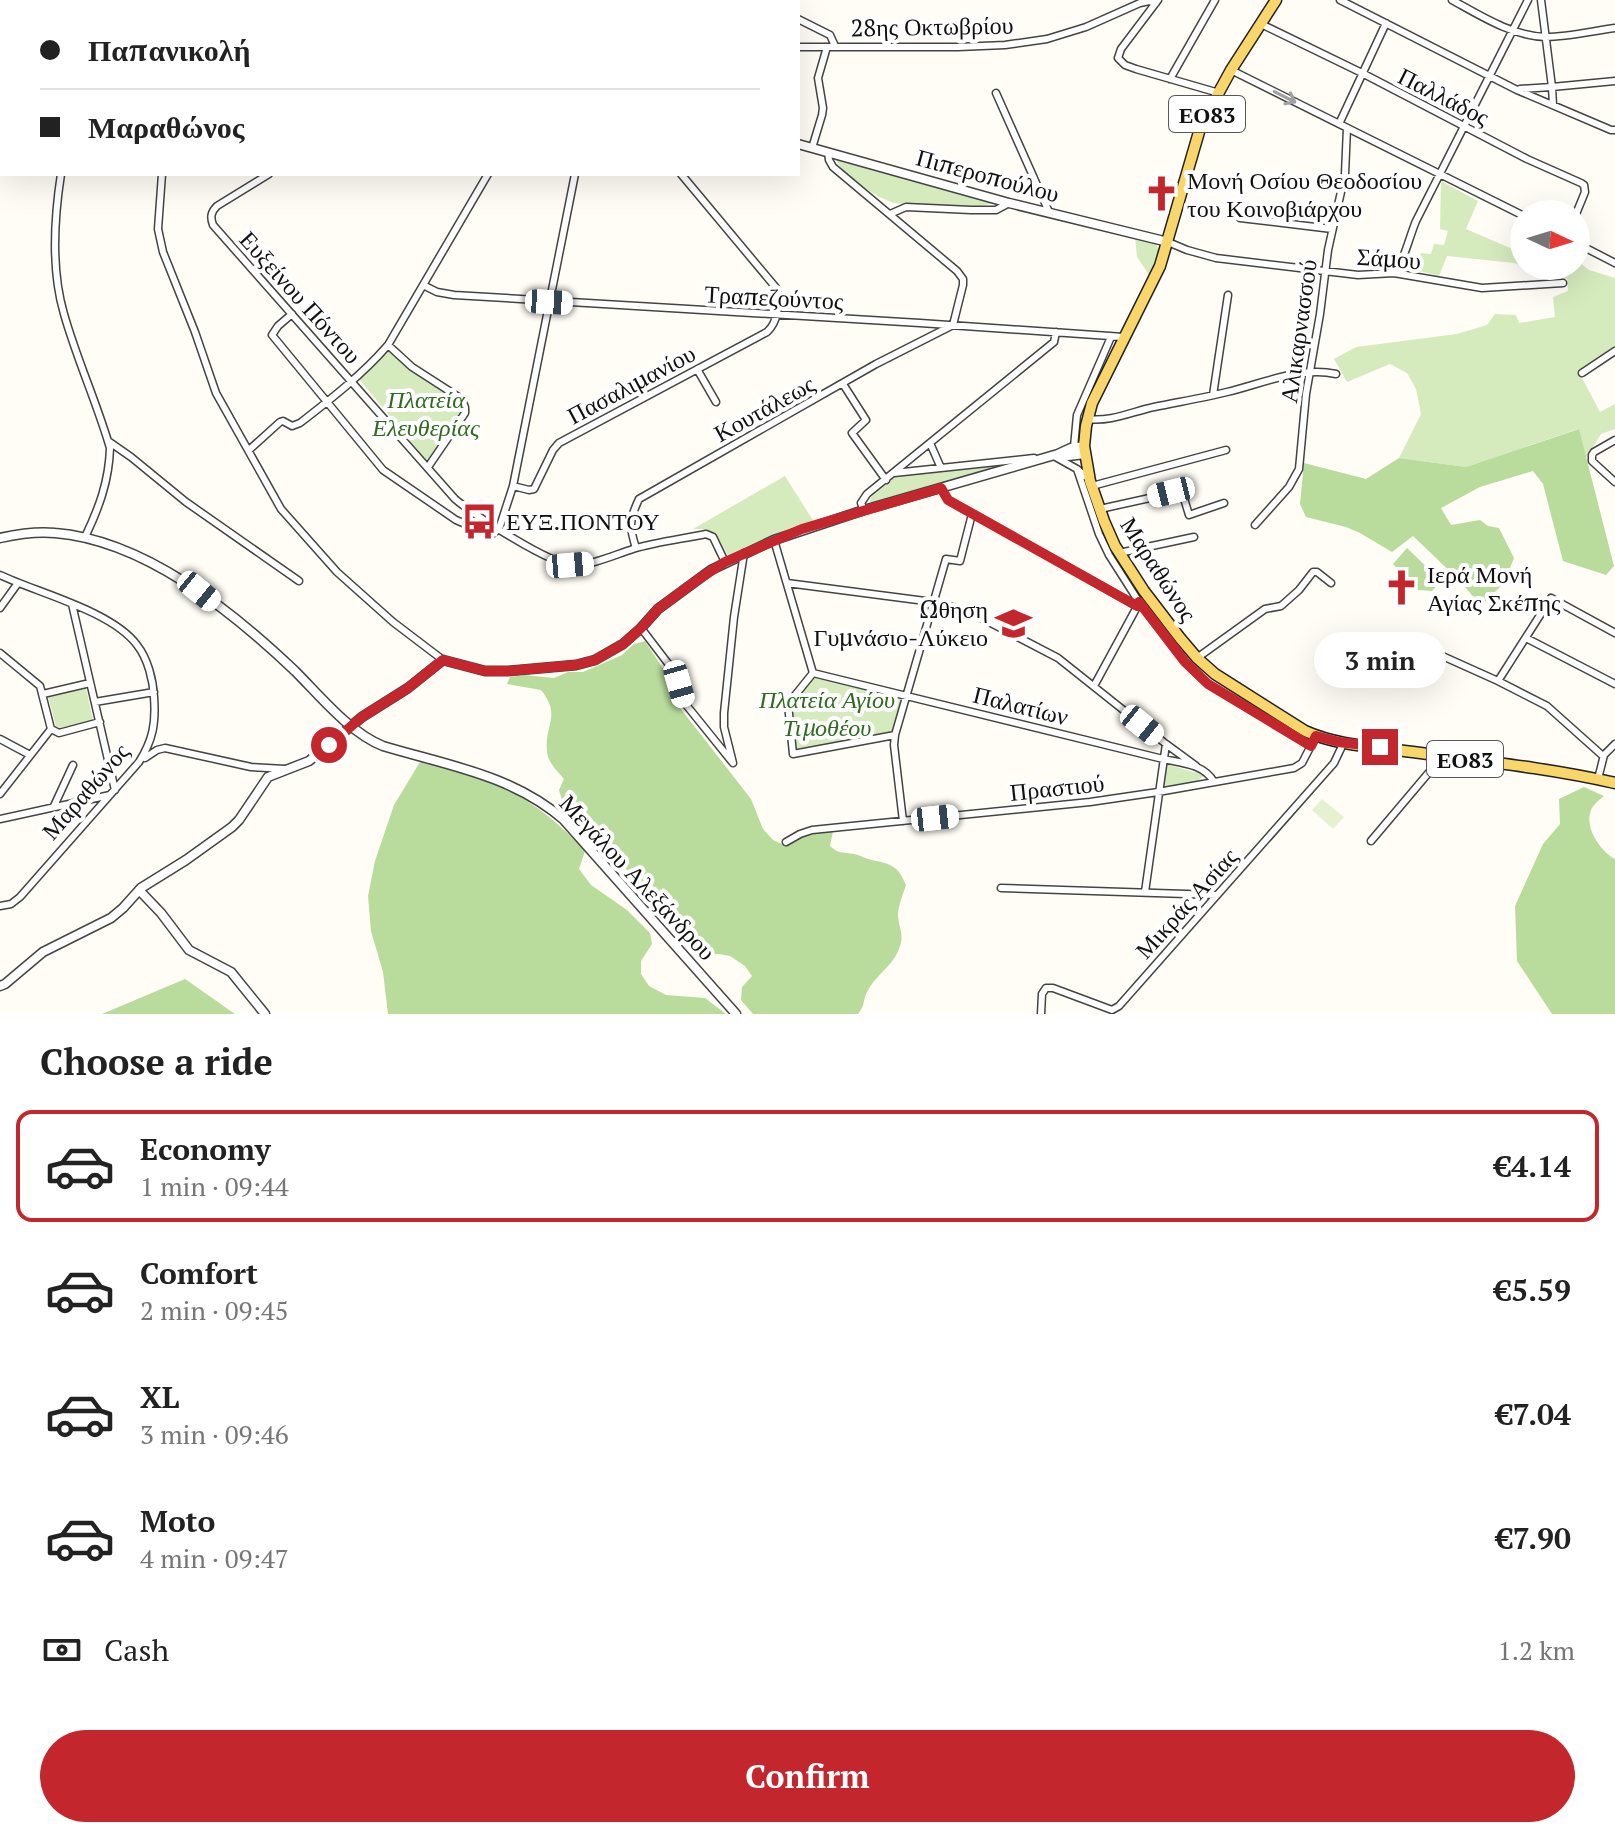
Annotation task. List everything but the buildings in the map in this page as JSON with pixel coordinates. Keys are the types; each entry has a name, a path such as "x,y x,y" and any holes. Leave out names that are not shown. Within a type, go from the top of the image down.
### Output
{"main road":[{"name":"Μαραθώνος","path":"1276,0 1231,70 1201,125 1160,266 1087,419 1081,449 1107,529 1151,601 1197,658 1226,682 1300,728 1314,741 1439,755 1615,783"}],"street":[{"path":"1170,79 1215,0"},
{"path":"1340,0 1517,90 1615,130"},
{"path":"1452,0 1513,31 1547,37 1615,28"},
{"path":"1394,273 1400,267 1416,221 1439,174 1528,0"},
{"path":"1541,0 1553,105"},
{"path":"1157,1 1121,49 1118,58 1125,65 1219,93"},
{"name":"28ης Οκτωβρίου","path":"800,47 1005,45 1047,39 1086,27 1140,3 1157,1"},
{"path":"800,20 830,35 831,47 818,78 823,108 812,148"},
{"path":"1339,124 1386,23"},
{"name":"Παλλάδος","path":"1261,24 1527,159 1581,183 1585,192 1582,200"},
{"path":"1231,70 1510,209"},
{"path":"1517,90 1615,81"},
{"path":"996,93 1049,212"},
{"name":"Αλικαρνασσού","path":"1255,525 1289,487 1298,472 1324,271 1345,174 1347,128"},
{"name":"Πιπεροπούλου","path":"800,145 1009,203 1168,242"},
{"path":"828,152 833,167 963,279 953,325"},
{"path":"61,176 56,232 63,311 110,448 105,489 85,537"},
{"path":"162,176 159,241 216,393 285,514 324,558 393,622 443,660 485,671 576,665 607,654 641,628 658,609 725,562 774,540 864,510 1052,455 1077,469 1091,483 1226,450"},
{"name":"Ευξείνου Πόντου","path":"266,176 217,206 212,211 213,225 455,499 499,529 570,565 589,564 636,548 706,534 713,537 725,562"},
{"path":"249,450 278,423 283,421 297,425 351,381 388,345 487,176"},
{"path":"292,314 272,335 383,470 456,520 491,535 499,529 513,486 575,176"},
{"path":"683,176 777,289 777,315"},
{"path":"890,214 906,207 996,210 1009,203"},
{"path":"1240,218 1332,229"},
{"name":"Σάμου","path":"1168,242 1216,258 1364,275 1394,273 1482,288 1563,283"},
{"path":"1590,250 1615,263"},
{"name":"Τραπεζούντος","path":"423,285 454,295 777,315 921,332 953,325 1124,337"},
{"path":"1213,395 1228,295"},
{"name":"Πασαλιμανίου","path":"513,486 534,489 559,443 767,332 777,315"},
{"name":"Κουτάλεως","path":"636,548 630,530 631,516 639,499 843,384 921,332 953,325"},
{"path":"864,510 861,503 867,494 1054,342 1056,332"},
{"path":"894,473 1052,455 1068,456 1081,449 1075,427 1080,407 1111,337"},
{"path":"388,345 412,367 457,396 466,407 428,467"},
{"path":"1582,373 1615,351"},
{"path":"697,369 716,402"},
{"path":"1087,419 1111,419 1287,376 1310,372 1336,374"},
{"path":"843,384 866,420 852,433 886,480"},
{"path":"1615,440 1594,452 1592,461 1615,482"},
{"path":"108,441 186,502 299,581"},
{"path":"930,443 941,468"},
{"path":"1077,469 1109,555 1138,604 1185,662 1208,684 1314,741"},
{"path":"941,488 948,500 1138,604"},
{"path":"1100,509 1177,492 1183,495 1189,515 1224,503"},
{"path":"903,821 895,735 946,559 960,561 972,514"},
{"name":"Μεγάλου Αλεξάνδρου","path":"0,538 53,532 85,537 137,557 199,591 278,656 351,726 369,739 508,784 530,796 553,811 585,843 736,1014"},
{"path":"1119,553 1194,537"},
{"path":"774,540 813,673 788,704 793,754 895,735"},
{"path":"641,628 670,666 683,701 733,763 724,727 724,713 744,553"},
{"path":"1197,658 1265,609 1281,606 1313,572 1331,583"},
{"name":"Μαραθώνος","path":"0,575 103,618 129,635 139,646 148,666 154,692 149,747 139,762 20,897 11,904 0,906"},
{"path":"0,608 18,583"},
{"path":"787,583 933,602 968,611 1058,658 1196,766"},
{"path":"1498,681 1551,598 1615,633"},
{"path":"0,819 113,792 72,604"},
{"path":"1094,686 1138,604"},
{"path":"1526,638 1615,684"},
{"path":"1409,641 1547,706 1603,756"},
{"path":"0,653 40,686 51,729"},
{"path":"0,986 43,952 111,918 139,890 232,827 268,777 309,761 362,717 408,688 443,660"},
{"name":"Παλατίων","path":"813,673 1196,766 1214,782"},
{"path":"43,694 90,683"},
{"path":"95,702 154,692"},
{"path":"51,729 59,733 100,722"},
{"path":"0,794 51,729"},
{"path":"0,739 30,755"},
{"name":"Πραστιού","path":"786,842 809,830 1090,802 1294,768 1302,763 1314,741"},
{"name":"Μικράς Ασίας","path":"1041,1014 1042,994 1046,988 1112,1010 1119,1006 1334,763 1344,742"},
{"path":"1145,892 1166,744"},
{"path":"1598,779 1603,756 1615,744"},
{"path":"139,762 165,748 251,767 291,768"},
{"path":"1371,841 1436,764 1439,755"},
{"path":"54,806 73,765"},
{"path":"1001,888 1217,895"},
{"path":"139,890 189,950 231,972 265,1014"},
{"path":"1198,895 1206,907"}],"green space":[{"path":"836,160 992,203 929,207 895,203 861,186"},
{"path":"1441,181 1478,201 1466,229 1510,248 1510,263 1447,256 1439,276 1412,269 1421,253 1431,254 1434,244 1444,245 1448,231 1440,229"},
{"path":"1135,237 1156,243 1159,252 1149,275 1137,257"},
{"path":"1590,270 1615,278 1615,347 1579,372 1600,412 1615,404 1615,429 1601,434 1586,458 1578,429 1466,467 1399,458 1421,414 1416,389 1407,373 1390,364 1347,382 1334,359 1356,347 1457,334 1487,325 1495,314 1516,315 1519,323 1555,317 1553,297 1568,291 1567,280 1590,280"},
{"name":"Πλατεία Ελευθερίας","path":"389,348 463,407 428,462 359,379"},
{"path":"1579,429 1614,566 1606,575 1563,561 1543,484 1533,471 1480,487 1441,508 1451,525 1480,520 1488,526 1499,528 1514,558 1504,583 1481,606 1413,536 1392,552 1346,527 1306,517 1300,504 1304,463 1366,479 1399,458 1466,467"},
{"path":"1007,463 872,503 870,501 896,476"},
{"path":"785,476 814,522 728,556 712,532 693,529"},
{"path":"1407,548 1441,581 1432,591 1418,590 1393,564"},
{"path":"645,641 673,684 677,704 751,799 763,829 773,840 786,846 808,835 833,831 830,846 833,849 889,865 903,879 906,885 898,916 900,946 894,959 871,986 858,1014 753,1014 741,1000 742,987 752,976 745,966 730,956 704,955 691,949 660,918 622,864 563,804 559,790 564,779 551,763 547,752 551,714 547,699 541,690 507,684 510,677 554,678 568,672 583,672"},
{"name":"Πλατεία Αγίου Τιμοθέου","path":"814,676 903,697 893,733 796,750 791,705"},
{"path":"86,688 93,720 61,728 56,726 48,696"},
{"path":"420,762 491,782 521,797 548,816 585,851 579,869 591,885 627,910 650,933 652,944 641,961 641,974 649,986 666,995 705,998 726,1014 388,1014 383,972 371,931 368,896 375,861 394,805"},
{"path":"1165,764 1205,775 1194,784 1160,790"},
{"path":"1584,787 1604,796 1592,808 1590,824 1599,844 1615,859 1615,1014 1552,1014 1517,961 1515,906 1543,844 1560,824 1559,799"},
{"path":"1322,799 1344,817 1333,829 1312,810"},
{"path":"185,979 235,1014 102,1014"}],"place":[{"name":"Μονή Οσίου Θεοδοσίου του Κοινοβιάρχου","path":"1161,194"},
{"name":"ΕΥΞ.ΠΟΝΤΟΥ","path":"480,521"},
{"name":"Ιερά Μονή Αγίας Σκέπης","path":"1401,588"},
{"name":"Ώθηση Γυμνάσιο-Λύκειο","path":"1014,623"}],"route":[{"path":"329,745 362,717 408,688 443,660 485,671 530,670 595,660 623,644 658,609 725,562 802,529 941,488 948,500 1137,606 1139,602 1185,662 1208,684 1311,746 1316,736 1380,747"}]}
